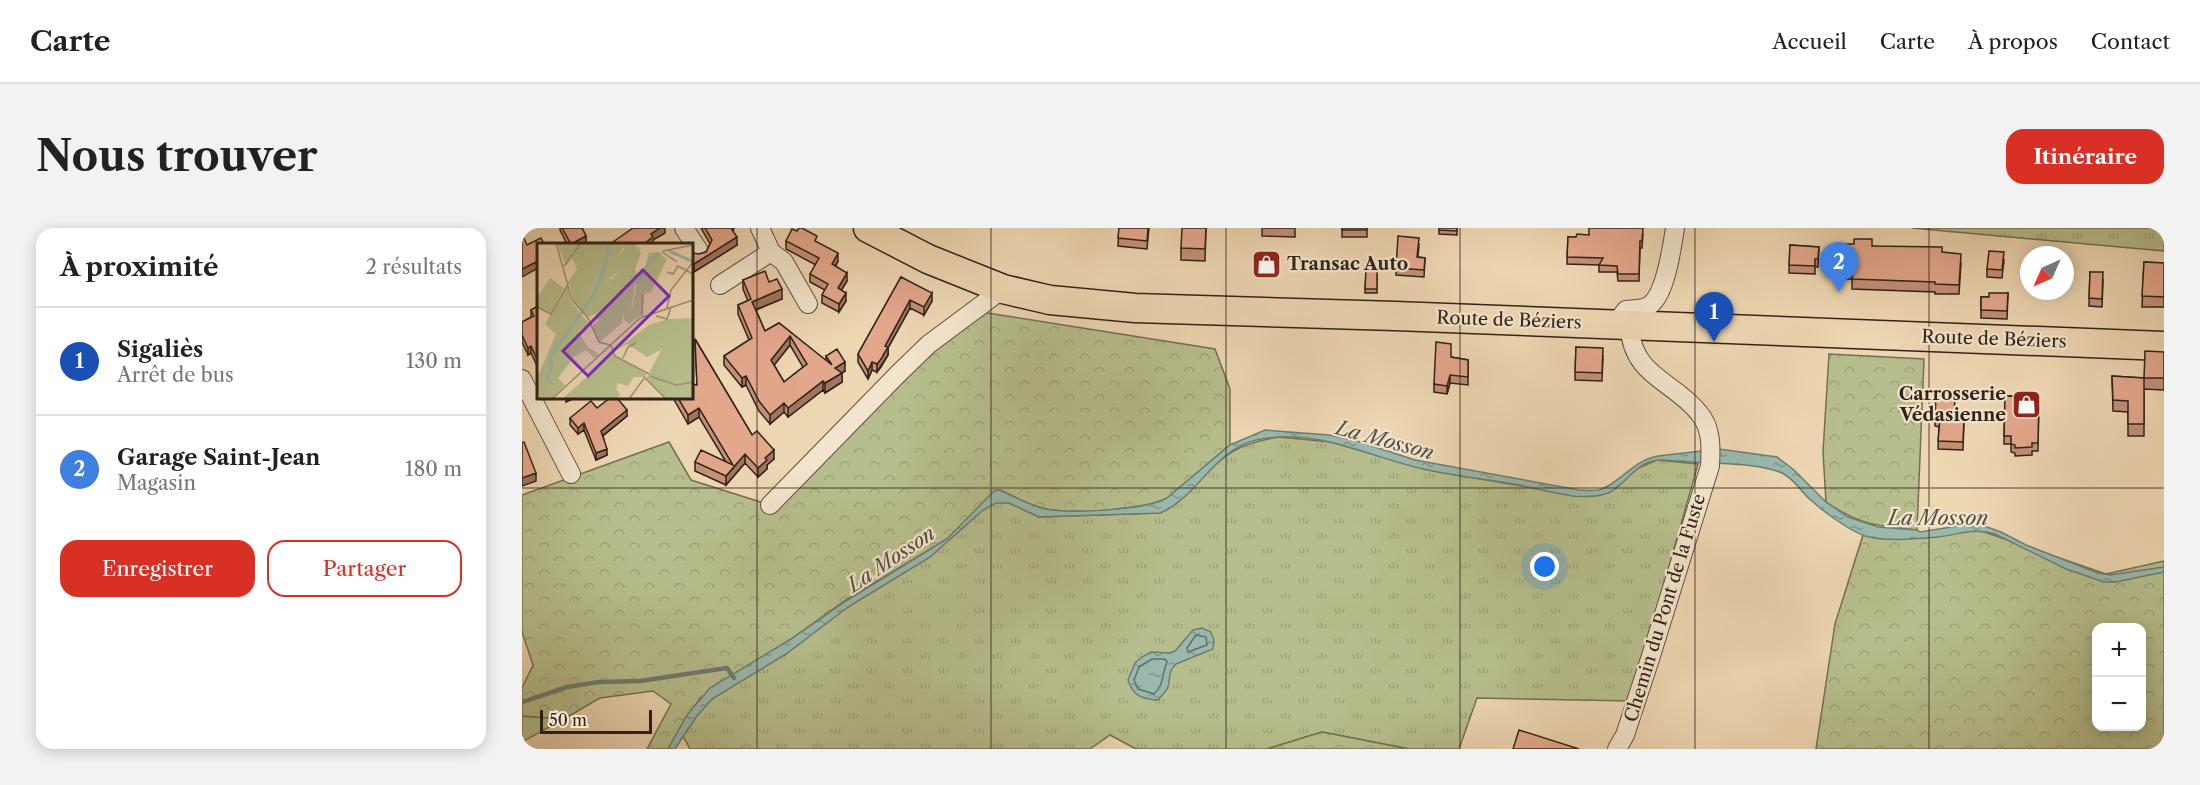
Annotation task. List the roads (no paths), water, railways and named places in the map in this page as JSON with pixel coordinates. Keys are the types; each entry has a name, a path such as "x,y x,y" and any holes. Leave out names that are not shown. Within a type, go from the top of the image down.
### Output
{"main road":[{"name":"Route de Béziers","path":"868,228 928,259 1004,289 1050,300 1135,308 2164,346"}],"street":[{"path":"684,228 699,251"},
{"path":"760,228 771,252 784,262 808,304"},
{"path":"1622,325 1626,310 1649,306 1662,285 1675,228"},
{"path":"720,285 771,252"},
{"path":"770,505 929,344 1004,289"},
{"name":"Chemin du Pont de la Fuste","path":"1617,749 1625,735 1650,659 1710,466 1711,447 1707,428 1700,413 1651,373 1638,358 1622,325"},
{"path":"522,379 571,474"}],"water":[{"path":"1265,430 1329,435 1357,441 1415,460 1579,490 1599,490 1606,487 1633,467 1658,456 1719,449 1777,457 1794,470 1826,502 1848,517 1878,527 1920,532 1964,525 1984,526 2098,573 2110,575 2164,567 2164,572 2116,582 2104,582 2066,569 1987,532 1973,531 1901,540 1865,536 1845,526 1823,510 1787,476 1757,466 1655,460 1639,467 1622,484 1608,493 1576,496 1424,469 1321,440 1278,437 1241,445 1217,464 1185,497 1160,513 1039,517 1009,503 996,503 983,510 930,557 848,607 786,654 712,699 696,717 675,749 668,749 687,715 710,688 947,539 994,491 999,490 1032,505 1052,510 1094,511 1128,508 1157,502 1167,498 1230,445"},
{"path":"1202,628 1211,632 1214,640 1213,649 1176,664 1170,672 1167,689 1158,700 1147,699 1135,693 1128,680 1135,663 1151,652 1175,651 1193,630"}],"waterway":[{"path":"522,702 567,687 599,682 640,681 727,668 734,678"}],"place":[{"name":"Transac Auto","path":"1266,264"},
{"name":"Garage Saint-Jean","path":"1839,292"},
{"name":"Sigaliès","path":"1714,342"},
{"name":"Carrosserie Védasienne","path":"2027,404"}],"water label":[{"name":"La Mosson","path":"1385,440"},
{"name":"La Mosson","path":"1938,518"},
{"name":"La Mosson","path":"891,559"}]}
